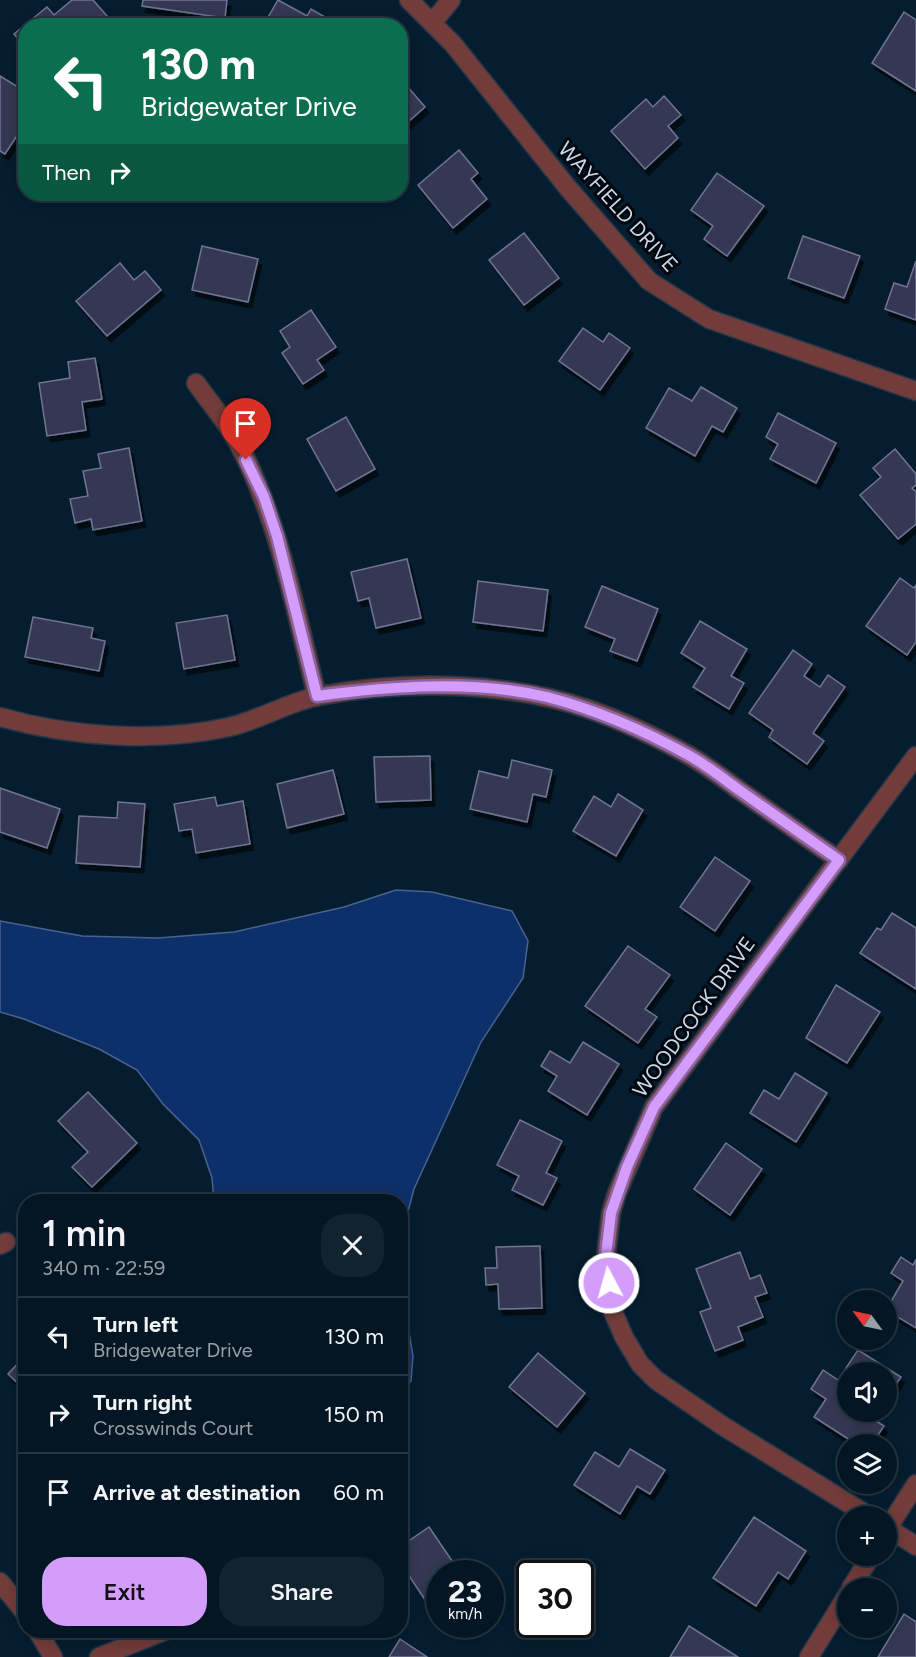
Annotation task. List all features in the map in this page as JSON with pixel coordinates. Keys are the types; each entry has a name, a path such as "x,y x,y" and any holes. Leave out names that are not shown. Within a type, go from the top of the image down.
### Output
{"street":[{"name":"WAYFIELD DRIVE","path":"409,0 453,44 568,189 649,281 709,320 916,391"},
{"path":"432,23 451,0"},
{"path":"196,383 237,441 264,497 277,536 317,696"},
{"path":"0,717 59,730 148,735 230,727 317,696 364,690 413,686 462,687 546,697 586,708 622,722 692,757 839,860 916,756"},
{"name":"WOODCOCK DRIVE","path":"839,860 654,1107 616,1193 606,1255 613,1312 640,1364 656,1380 723,1426 853,1506"},
{"path":"897,1513 916,1484"},
{"path":"897,1535 916,1546"},
{"path":"0,1582 18,1604"},
{"path":"809,1657 837,1612"},
{"path":"42,1638 53,1657"},
{"path":"99,1657 147,1638"}],"water":[{"path":"396,890 432,892 512,911 528,941 523,978 481,1042 414,1189 408,1212 408,1194 213,1194 212,1178 199,1140 163,1104 137,1070 99,1049 24,1019 0,1012 0,921 82,936 158,938 234,932 344,907"},
{"path":"408,1326 413,1356 411,1381 408,1383"}],"building":[{"path":"72,0 93,0 109,18 34,18 47,7 54,15"},
{"path":"143,0 227,0 225,18 142,6"},
{"path":"278,0 307,16 311,9 327,18 268,18"},
{"path":"904,12 916,20 916,91 872,63"},
{"path":"0,76 18,87 18,134 5,154 0,151"},
{"path":"408,87 425,107 408,122"},
{"path":"664,96 681,115 668,126 678,138 645,169 611,131 646,99 653,107"},
{"path":"459,150 478,173 471,179 487,199 453,228 418,185"},
{"path":"717,173 764,206 727,256 704,239 713,226 691,210"},
{"path":"524,233 559,278 524,305 489,260"},
{"path":"803,236 860,256 844,298 788,278"},
{"path":"202,246 258,259 248,302 192,290"},
{"path":"916,261 916,320 885,309 894,283 907,287"},
{"path":"120,263 134,280 145,271 161,290 107,336 76,301"},
{"path":"311,310 336,347 317,360 324,370 303,384 282,353 290,347 280,331"},
{"path":"583,328 603,342 609,333 630,348 600,390 559,361"},
{"path":"95,358 102,399 82,402 86,430 47,436 39,383 70,378 68,362"},
{"path":"701,387 737,408 723,432 712,426 695,456 646,428 669,388 692,401"},
{"path":"778,413 836,443 816,483 770,459 778,444 766,437"},
{"path":"346,417 375,469 336,491 307,439"},
{"path":"129,448 142,521 93,530 91,519 75,523 70,499 88,496 83,471 101,468 98,454"},
{"path":"895,449 916,474 916,485 912,488 916,492 916,524 898,539 860,495 881,477 873,468"},
{"path":"407,559 421,618 376,628 369,598 358,601 351,572"},
{"path":"900,578 914,588 916,585 916,642 907,655 866,626"},
{"path":"478,581 548,590 543,631 473,622"},
{"path":"602,586 658,609 637,661 610,651 615,639 585,627"},
{"path":"227,615 235,660 184,669 176,623"},
{"path":"33,617 93,628 91,638 105,641 99,671 25,657"},
{"path":"700,621 747,649 731,676 744,683 729,709 693,687 705,668 681,653"},
{"path":"793,650 812,664 804,676 820,687 828,675 845,687 813,733 824,741 807,764 769,737 773,730 749,713"},
{"path":"430,756 431,800 376,802 374,757"},
{"path":"512,760 552,770 546,797 533,794 527,822 470,809 479,771 508,778"},
{"path":"333,770 344,814 287,828 277,784"},
{"path":"0,788 60,809 47,848 0,832"},
{"path":"618,794 643,810 616,856 573,831 594,796 611,807"},
{"path":"215,797 217,806 243,801 250,844 196,853 192,829 179,831 174,804"},
{"path":"118,802 145,804 140,867 76,863 79,816 117,818"},
{"path":"715,857 750,881 715,931 680,907"},
{"path":"892,913 916,928 916,989 860,953 877,928 881,930"},
{"path":"628,946 670,975 645,1009 657,1017 638,1043 585,1006"},
{"path":"836,985 880,1012 847,1063 806,1038"},
{"path":"583,1042 619,1064 587,1115 548,1091 557,1076 541,1066 550,1051 570,1063"},
{"path":"795,1073 827,1093 796,1142 750,1113 764,1090 779,1099"},
{"path":"88,1092 137,1143 92,1187 72,1167 88,1152 58,1121"},
{"path":"520,1120 562,1141 546,1173 557,1178 543,1205 512,1190 519,1176 497,1165"},
{"path":"726,1143 762,1169 730,1215 694,1189"},
{"path":"540,1246 542,1308 499,1309 498,1284 486,1285 485,1268 497,1268 496,1247"},
{"path":"740,1252 750,1279 760,1275 767,1293 755,1297 763,1317 738,1327 743,1340 715,1351 700,1312 711,1308 696,1269"},
{"path":"901,1257 913,1265 916,1260 916,1328 897,1317 897,1291 903,1281 891,1273"},
{"path":"858,1350 877,1362 850,1362"},
{"path":"538,1353 585,1393 557,1427 509,1387"},
{"path":"18,1363 18,1383 8,1374"},
{"path":"823,1370 837,1379 837,1422 878,1422 884,1426 879,1434 840,1434 814,1417 826,1399 811,1389"},
{"path":"630,1449 665,1470 650,1494 637,1486 620,1514 574,1485 595,1452 619,1467"},
{"path":"754,1517 806,1551 788,1579 778,1572 756,1606 713,1578"},
{"path":"429,1527 451,1560 426,1560 426,1601 408,1574 408,1541"},
{"path":"904,1614 916,1622 916,1657 878,1657 889,1638 897,1638 897,1626"},
{"path":"689,1626 738,1657 670,1657"},
{"path":"400,1639 427,1657 389,1657"}],"route":[{"path":"246,460 264,497 277,536 317,696 413,686 462,687 546,697 586,708 622,722 692,757 839,860 654,1107 616,1193 606,1255 609,1283"}]}
